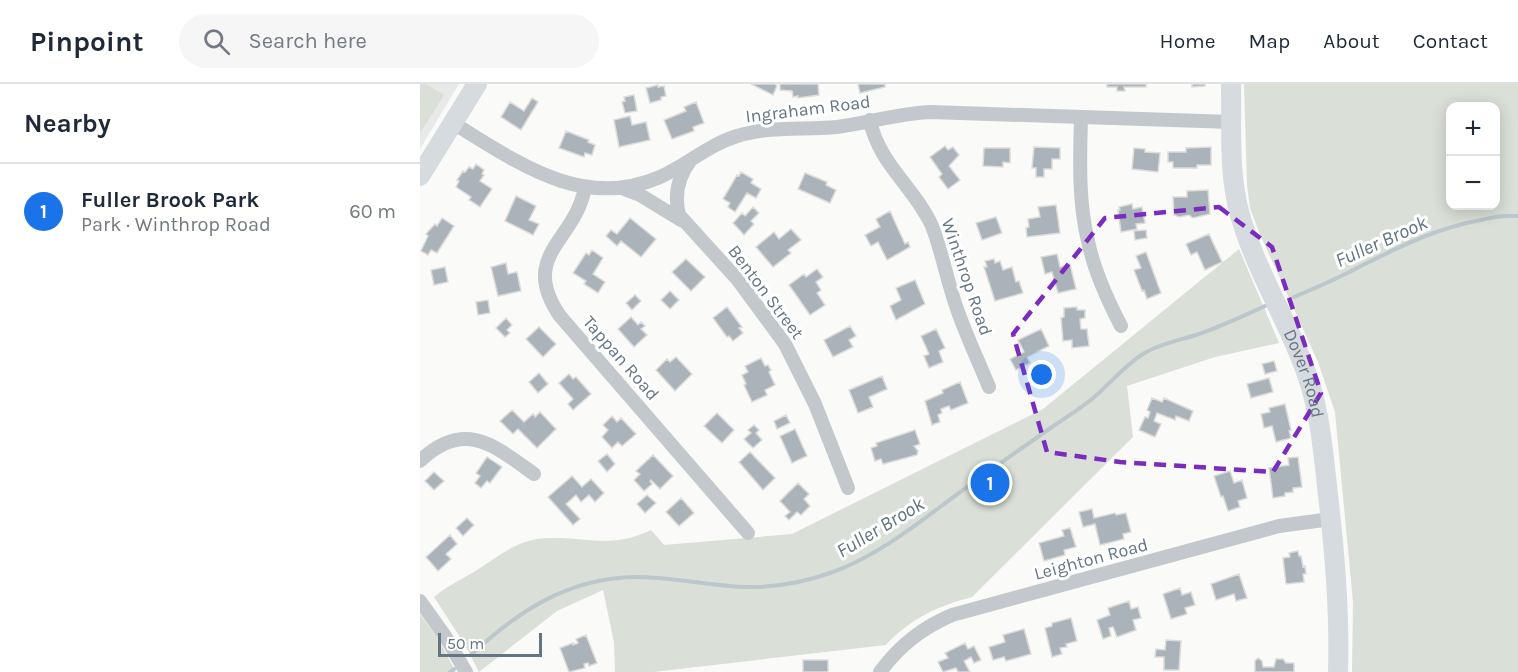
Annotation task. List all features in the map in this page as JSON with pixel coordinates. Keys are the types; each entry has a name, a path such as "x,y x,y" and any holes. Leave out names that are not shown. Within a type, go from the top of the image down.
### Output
{"street":[{"path":"420,176 477,84"},
{"name":"Dover Road","path":"1231,84 1233,176 1239,213 1253,253 1290,332 1311,386 1322,440 1338,601 1338,672"},
{"name":"Ingraham Road","path":"453,123 534,171 556,180 585,187 614,188 652,180 727,140 749,133 836,127 907,113 1231,122"},
{"path":"1081,117 1083,206 1087,240 1103,288 1121,326"},
{"name":"Winthrop Road","path":"870,120 881,154 917,200 932,226 960,316 989,387"},
{"name":"Benton Street","path":"692,158 679,179 676,196 679,215 738,280 784,344 815,404 848,488"},
{"name":"Tappan Road","path":"585,187 580,205 547,263 544,281 549,299 560,316 748,533"},
{"name":"Benton Street","path":"614,188 640,195 669,211 686,224"},
{"path":"420,461 439,446 465,438 477,439 497,448 534,474"},
{"name":"Leighton Road","path":"880,672 893,655 910,639 924,628 952,615 1279,526 1331,519"},
{"path":"420,601 446,636 466,672"}],"highlighted area":[{"path":"1219,207 1272,247 1321,393 1273,472 1120,462 1047,452 1013,334 1105,218"}],"shaded area":[{"path":"420,84 459,84 420,149"},
{"path":"420,84 426,84 444,95 420,133"},
{"path":"1244,84 1518,84 1518,672 1352,672 1353,602 1335,412 1318,362 1250,208 1247,185"},
{"path":"1239,249 1279,343 1215,357 1127,386 1133,437 972,597 948,604 915,620 886,645 653,672 615,672 614,642 603,590 557,611 479,672 465,645 434,597 505,551 530,540 565,538 612,541 637,536 651,530 664,545 792,534 1043,409"},
{"path":"420,614 437,637 456,672 420,672"}],"building":[{"path":"751,84 775,84 777,86 773,95"},
{"path":"780,84 818,84 819,95 793,97 792,91 780,90"},
{"path":"858,84 885,84 885,87 860,93"},
{"path":"1107,84 1146,84 1146,87 1124,87 1125,91 1117,91 1117,87 1107,87"},
{"path":"1192,84 1205,84 1205,86 1192,87"},
{"path":"658,85 658,87 664,86 666,96 650,103 646,88"},
{"path":"634,95 637,111 625,113 622,102 625,101 624,97"},
{"path":"532,98 538,102 521,130 501,117 510,102 524,111"},
{"path":"696,102 704,123 693,127 694,131 672,139 664,120 686,111 684,107"},
{"path":"630,116 632,125 646,122 650,140 619,147 614,120"},
{"path":"566,131 589,140 588,142 595,145 592,155 585,153 584,157 559,148"},
{"path":"945,146 948,150 953,147 959,155 949,166 960,180 948,189 939,177 942,174 930,157"},
{"path":"1034,147 1060,148 1060,159 1052,159 1052,169 1044,169 1044,177 1036,177 1036,168 1032,168"},
{"path":"1211,147 1211,165 1197,165 1197,168 1173,168 1173,162 1168,162 1168,152 1186,152 1186,148"},
{"path":"984,148 1010,148 1010,163 1003,162 1003,167 983,166"},
{"path":"1134,148 1145,149 1145,152 1160,153 1158,172 1132,169"},
{"path":"476,164 484,170 480,181 492,189 480,207 469,200 471,197 456,187 459,181 457,180 463,171 465,172 469,167 473,169"},
{"path":"741,172 753,179 751,183 761,189 756,198 747,193 735,212 728,207 730,203 723,199"},
{"path":"805,173 827,182 826,185 836,190 830,203 798,189"},
{"path":"1208,190 1210,214 1193,218 1189,215 1179,217 1174,215 1173,197 1187,197 1187,191"},
{"path":"516,196 536,206 529,220 539,224 533,235 505,221"},
{"path":"1132,204 1133,209 1142,207 1145,223 1136,224 1137,229 1121,232 1119,207"},
{"path":"1056,205 1060,233 1027,237 1028,219 1040,217 1038,207"},
{"path":"753,207 759,213 751,221 754,224 744,235 733,223 742,213 745,216"},
{"path":"890,211 905,244 908,242 910,247 887,260 878,242 871,246 865,235 880,227 876,219"},
{"path":"996,217 1002,233 982,240 976,223"},
{"path":"442,218 454,226 437,253 431,250 428,255 421,251 428,236 426,234 435,224 437,226"},
{"path":"630,218 656,239 641,257 621,241 617,246 606,236 611,230 617,234"},
{"path":"791,229 801,240 788,250 791,253 773,267 756,247 774,232 779,239"},
{"path":"1146,230 1147,238 1135,240 1134,231"},
{"path":"1209,234 1222,262 1205,270 1197,252 1191,255 1186,244"},
{"path":"592,250 603,258 593,274 605,282 598,293 584,284 586,281 573,273 586,253 589,255"},
{"path":"1146,252 1161,293 1147,299 1134,270 1141,268 1136,256"},
{"path":"1057,254 1060,267 1070,264 1076,289 1058,293 1052,272 1045,274 1041,257"},
{"path":"686,259 705,277 691,291 672,272"},
{"path":"994,259 995,263 1000,261 1003,270 1012,267 1016,282 1019,281 1023,293 995,301 984,267 987,267 985,261"},
{"path":"506,263 508,274 517,272 521,291 498,296 491,267"},
{"path":"445,267 448,282 434,285 431,270"},
{"path":"817,269 823,277 816,282 821,290 817,293 825,305 810,315 789,285 804,274 806,277"},
{"path":"915,280 925,304 896,320 890,306 901,300 896,288"},
{"path":"670,291 679,300 670,309 661,300"},
{"path":"635,295 641,301 632,310 626,303"},
{"path":"488,300 490,313 478,315 476,302"},
{"path":"727,307 742,327 739,328 743,333 733,341 729,336 727,337 713,318"},
{"path":"1077,307 1077,310 1085,310 1085,318 1080,319 1081,329 1087,329 1089,346 1072,348 1072,340 1063,341 1061,318 1064,317 1064,308"},
{"path":"631,317 638,325 641,322 645,326 641,329 647,335 634,347 618,329"},
{"path":"506,318 512,325 507,330 510,333 505,337 496,328"},
{"path":"850,326 856,336 849,340 853,347 833,357 824,340"},
{"path":"539,327 556,344 543,357 526,339"},
{"path":"936,329 945,348 939,351 943,362 929,368 924,356 929,354 921,336"},
{"path":"1041,329 1049,346 1027,357 1030,363 1016,370 1010,359 1024,352 1018,340"},
{"path":"676,357 692,374 675,391 656,370 667,359 670,362"},
{"path":"761,358 765,366 768,365 771,370 769,372 775,385 765,390 767,395 752,402 742,375 748,372 745,366"},
{"path":"1274,361 1277,371 1265,374 1262,364"},
{"path":"539,373 548,384 538,393 529,382"},
{"path":"569,374 573,379 576,377 591,394 573,410 568,404 573,399 559,383"},
{"path":"882,376 887,389 869,397 873,407 858,413 849,390"},
{"path":"1269,378 1273,392 1251,398 1247,384"},
{"path":"960,382 968,403 951,410 949,406 941,409 942,413 938,415 940,422 932,425 925,401"},
{"path":"1152,398 1162,402 1164,398 1193,411 1189,421 1176,416 1175,420 1157,413 1154,421 1161,424 1155,437 1139,430 1145,417 1148,418 1150,412 1147,410"},
{"path":"1285,404 1291,438 1276,442 1272,426 1264,428 1261,414 1270,412 1269,408"},
{"path":"512,410 524,422 533,414 535,417 540,412 556,429 537,448 518,429 513,434 500,421"},
{"path":"717,413 734,430 722,443 704,426"},
{"path":"786,415 790,423 777,429 774,421"},
{"path":"612,416 617,422 621,418 636,434 622,446 618,442 612,448 602,437 608,430 603,425"},
{"path":"754,425 759,430 756,433 762,440 753,448 744,439 751,433 748,430"},
{"path":"795,429 807,456 792,463 780,436"},
{"path":"915,430 920,444 914,446 918,451 917,455 883,464 881,459 875,461 871,448 877,446 876,443"},
{"path":"750,452 775,478 763,490 739,462"},
{"path":"607,454 615,464 607,472 598,461"},
{"path":"653,455 673,476 660,489 651,480 652,484 644,491 634,480 640,474 636,471"},
{"path":"487,457 502,467 490,483 487,481 481,488 475,483 480,476 476,473"},
{"path":"1298,457 1302,487 1293,488 1293,492 1285,493 1285,496 1273,498 1269,468 1289,465 1288,458"},
{"path":"1230,471 1234,483 1242,480 1247,498 1238,501 1240,507 1228,511 1214,476"},
{"path":"434,472 444,481 434,490 425,481"},
{"path":"572,476 582,487 591,479 604,493 595,502 589,495 581,502 576,495 566,504 580,519 573,525 548,497"},
{"path":"798,483 809,494 804,499 810,506 801,515 797,512 789,520 785,516 790,512 780,501"},
{"path":"647,495 656,503 645,513 637,504"},
{"path":"681,498 694,513 679,526 666,512"},
{"path":"1092,509 1094,518 1126,513 1131,532 1123,534 1124,539 1100,545 1095,524 1083,527 1079,512"},
{"path":"467,518 474,525 463,536 456,528"},
{"path":"1070,528 1076,547 1064,550 1065,555 1044,561 1039,543 1064,536 1062,530"},
{"path":"450,535 457,544 446,554 451,559 438,571 426,557"},
{"path":"1298,551 1303,567 1305,566 1304,582 1286,584 1283,558 1290,557 1289,553"},
{"path":"1239,574 1247,598 1236,601 1234,594 1216,600 1211,584"},
{"path":"1180,588 1182,595 1191,592 1195,605 1185,608 1187,614 1171,619 1163,594"},
{"path":"1129,601 1131,609 1138,607 1141,618 1133,620 1136,630 1117,637 1113,627 1109,628 1111,636 1103,639 1097,620 1110,615 1108,608"},
{"path":"1071,618 1077,641 1066,644 1067,647 1060,648 1062,654 1052,657 1045,628 1052,626 1052,623"},
{"path":"1024,629 1031,654 1006,661 1004,657 993,660 989,647 1005,642 1003,635"},
{"path":"586,635 597,663 589,666 588,663 584,664 585,668 569,672 560,648 578,643 576,639"},
{"path":"1166,640 1181,641 1179,670 1164,670 1164,657 1155,657 1156,649 1165,650"},
{"path":"965,643 968,649 974,646 981,660 974,663 971,657 964,661 970,672 958,672 956,668 943,672 938,662 948,658 945,653"},
{"path":"1258,658 1262,661 1263,667 1274,667 1276,659 1294,663 1294,672 1255,672 1255,661"},
{"path":"803,660 828,660 828,672 803,672"}],"waterway":[{"name":"Fuller Brook","path":"1294,297 1433,233 1490,218 1518,216"},
{"name":"Fuller Brook","path":"471,655 526,611 588,583 635,577 743,587 766,586 811,579 853,564 890,543 1083,406 1143,354 1216,328 1265,306"},
{"name":"Fuller Brook","path":"450,672 454,669"}],"place":[{"name":"Fuller Brook Park","path":"990,483"}]}
